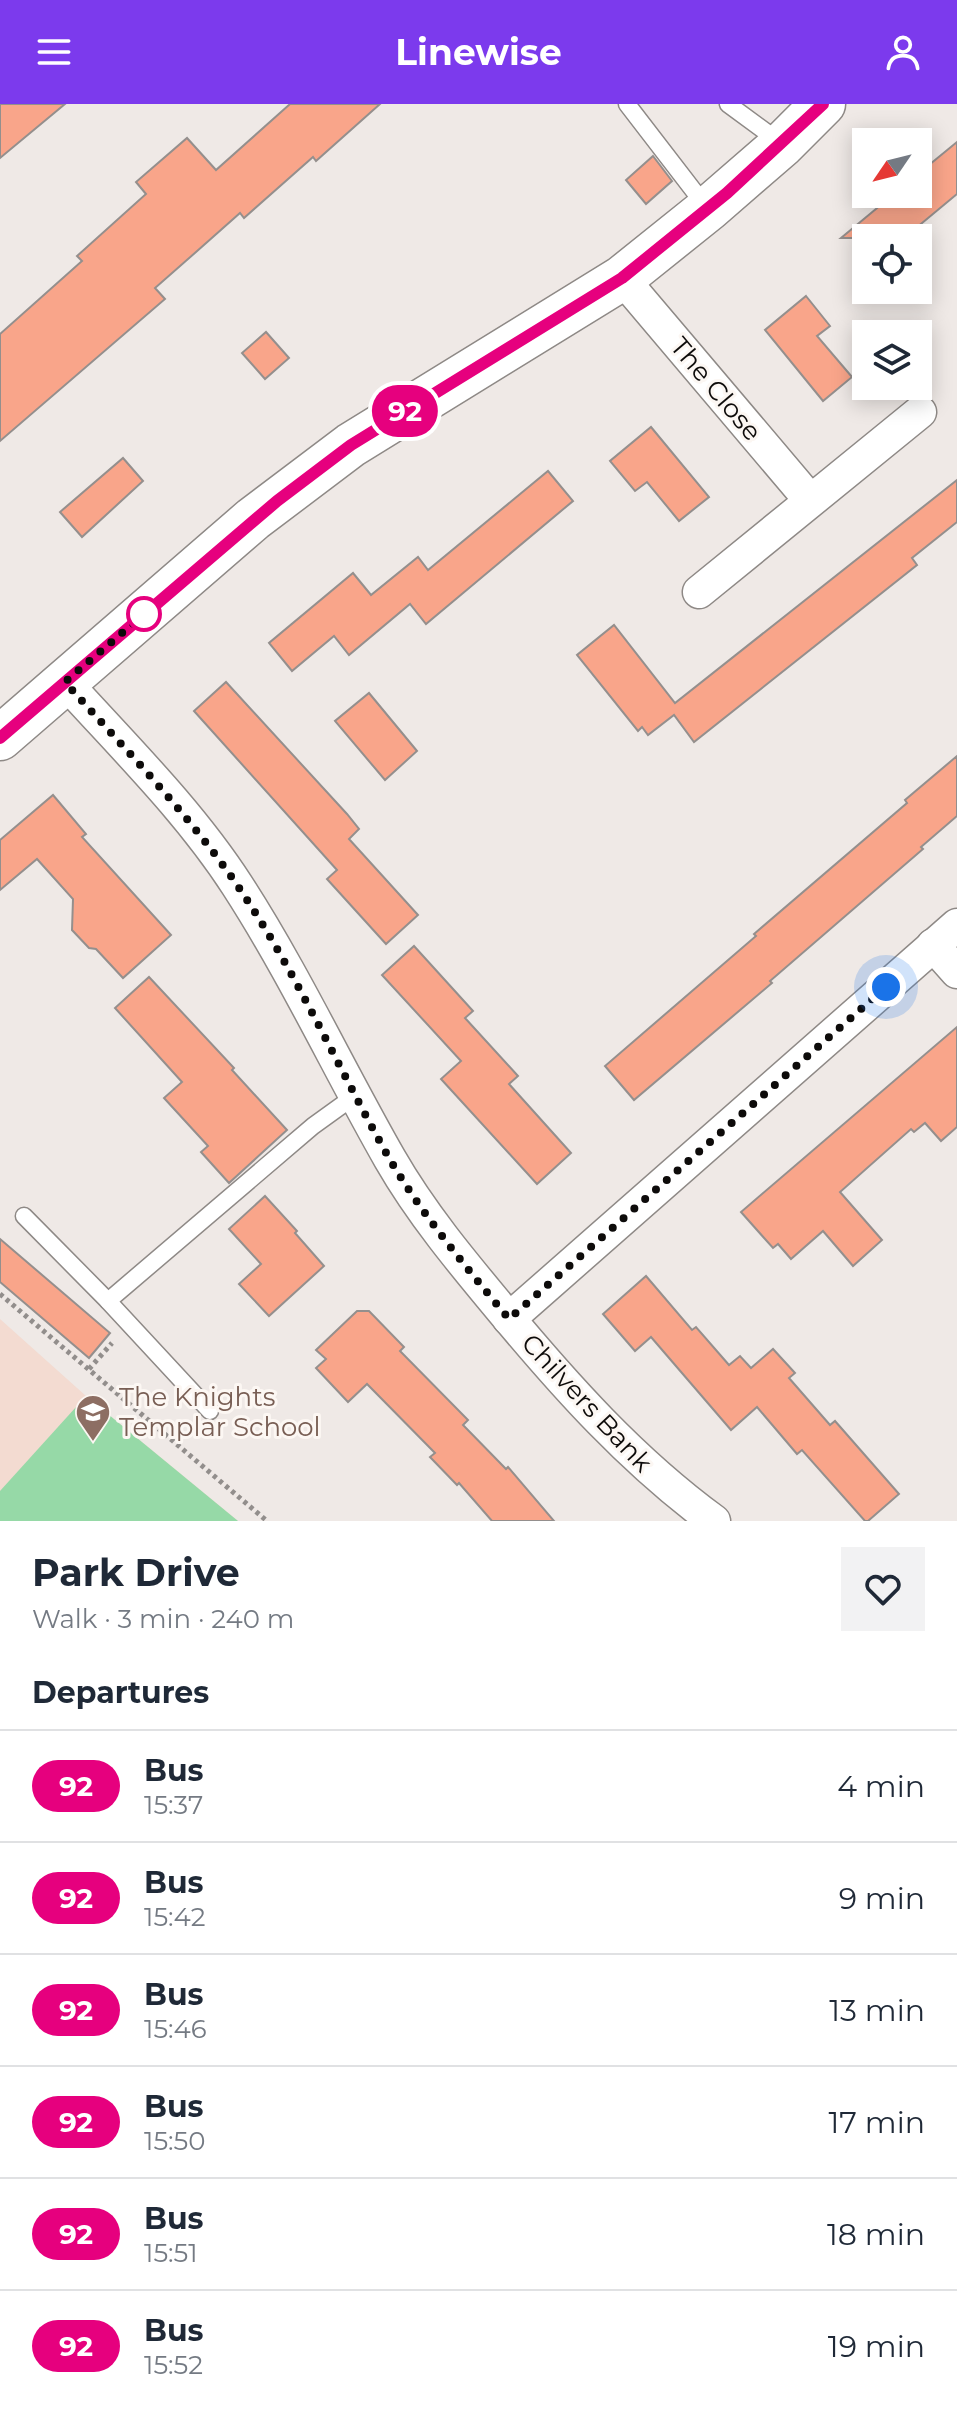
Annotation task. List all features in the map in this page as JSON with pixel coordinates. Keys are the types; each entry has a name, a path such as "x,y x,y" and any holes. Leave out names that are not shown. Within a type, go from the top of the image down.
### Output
{"street":[{"path":"0,738 253,519 351,445 622,278 708,209 783,144 823,104"},
{"name":"The Close","path":"622,278 810,500"},
{"path":"699,592 920,412"},
{"name":"Chilvers Bank","path":"65,682 192,824 235,882 290,971 391,1160 440,1235 589,1411 667,1487 714,1521"},
{"path":"509,1319 945,935 957,972"}],"lane":[{"path":"627,104 708,209"},
{"path":"728,104 783,144"},
{"path":"108,1301 313,1126 356,1095"},
{"path":"24,1216 210,1411"}],"path":[{"path":"0,1294 267,1521"}],"shaded area":[{"name":"The Knights Templar School","path":"0,1319 86,1396 238,1521 0,1521"}],"green space":[{"name":"The Knights Templar School","path":"86,1396 238,1521 0,1521 0,1491"}],"building":[{"path":"0,104 65,104 0,158"},
{"path":"290,104 380,104 316,161 313,157 244,218 240,213 155,288 165,299 0,441 0,334 82,261 77,256 146,194 136,182 187,138 216,170"},
{"path":"957,142 957,194 921,224 858,224 877,208 932,208 932,163"},
{"path":"653,156 672,181 646,204 626,180"},
{"path":"852,229 852,238 841,238"},
{"path":"806,296 830,326 817,336 852,377 823,401 765,330"},
{"path":"266,332 289,358 265,379 242,353"},
{"path":"651,427 709,497 679,521 647,482 635,491 610,461"},
{"path":"123,458 143,481 82,537 60,512"},
{"path":"548,471 573,501 426,624 410,604 349,655 334,636 292,671 269,643 353,573 371,595 418,557 428,570"},
{"path":"957,480 957,522 912,558 917,565 694,742 674,715 648,735 642,727 638,731 577,655 614,625 675,703"},
{"path":"226,682 347,814 359,829 349,839 418,915 386,944 327,879 337,870 194,711"},
{"path":"369,693 417,751 385,780 335,721"},
{"path":"957,756 957,816 770,981 772,983 634,1100 605,1066"},
{"path":"53,795 86,834 82,837 171,935 123,978 96,949 89,948 72,930 73,899 37,859 0,890 0,840"},
{"path":"414,946 473,1011 465,1018 518,1076 509,1084 571,1153 537,1184 441,1079 461,1061 382,975"},
{"path":"149,977 287,1130 229,1183 201,1152 208,1146 164,1098 182,1082 115,1008"},
{"path":"957,1027 957,1127 941,1141 925,1123 914,1132 911,1129 840,1192 882,1240 853,1266 823,1231 791,1259 778,1244 773,1248 741,1212"},
{"path":"265,1196 324,1266 269,1316 239,1284 261,1264 229,1229"},
{"path":"0,1239 110,1333 89,1358 0,1282"},
{"path":"646,1276 692,1330 696,1327 729,1365 740,1356 751,1368 773,1349 795,1373 789,1378 830,1425 835,1421 899,1494 865,1521 802,1450 797,1454 757,1407 731,1430 651,1337 635,1351 603,1314"},
{"path":"357,1311 369,1311 404,1347 400,1351 468,1420 463,1425 506,1469 508,1467 554,1521 492,1521 459,1483 457,1485 430,1457 435,1453 367,1384 348,1402 316,1368 326,1359 316,1350"}],"bus line":[{"name":"92","path":"0,738 253,519 351,445 622,278 727,193 823,104"}],"place":[{"name":"The Knights Templar School","path":"93,1443"}],"route":[{"path":"144,614 65,682 192,824 235,882 290,971 391,1160 440,1235 509,1319 886,987"}]}
